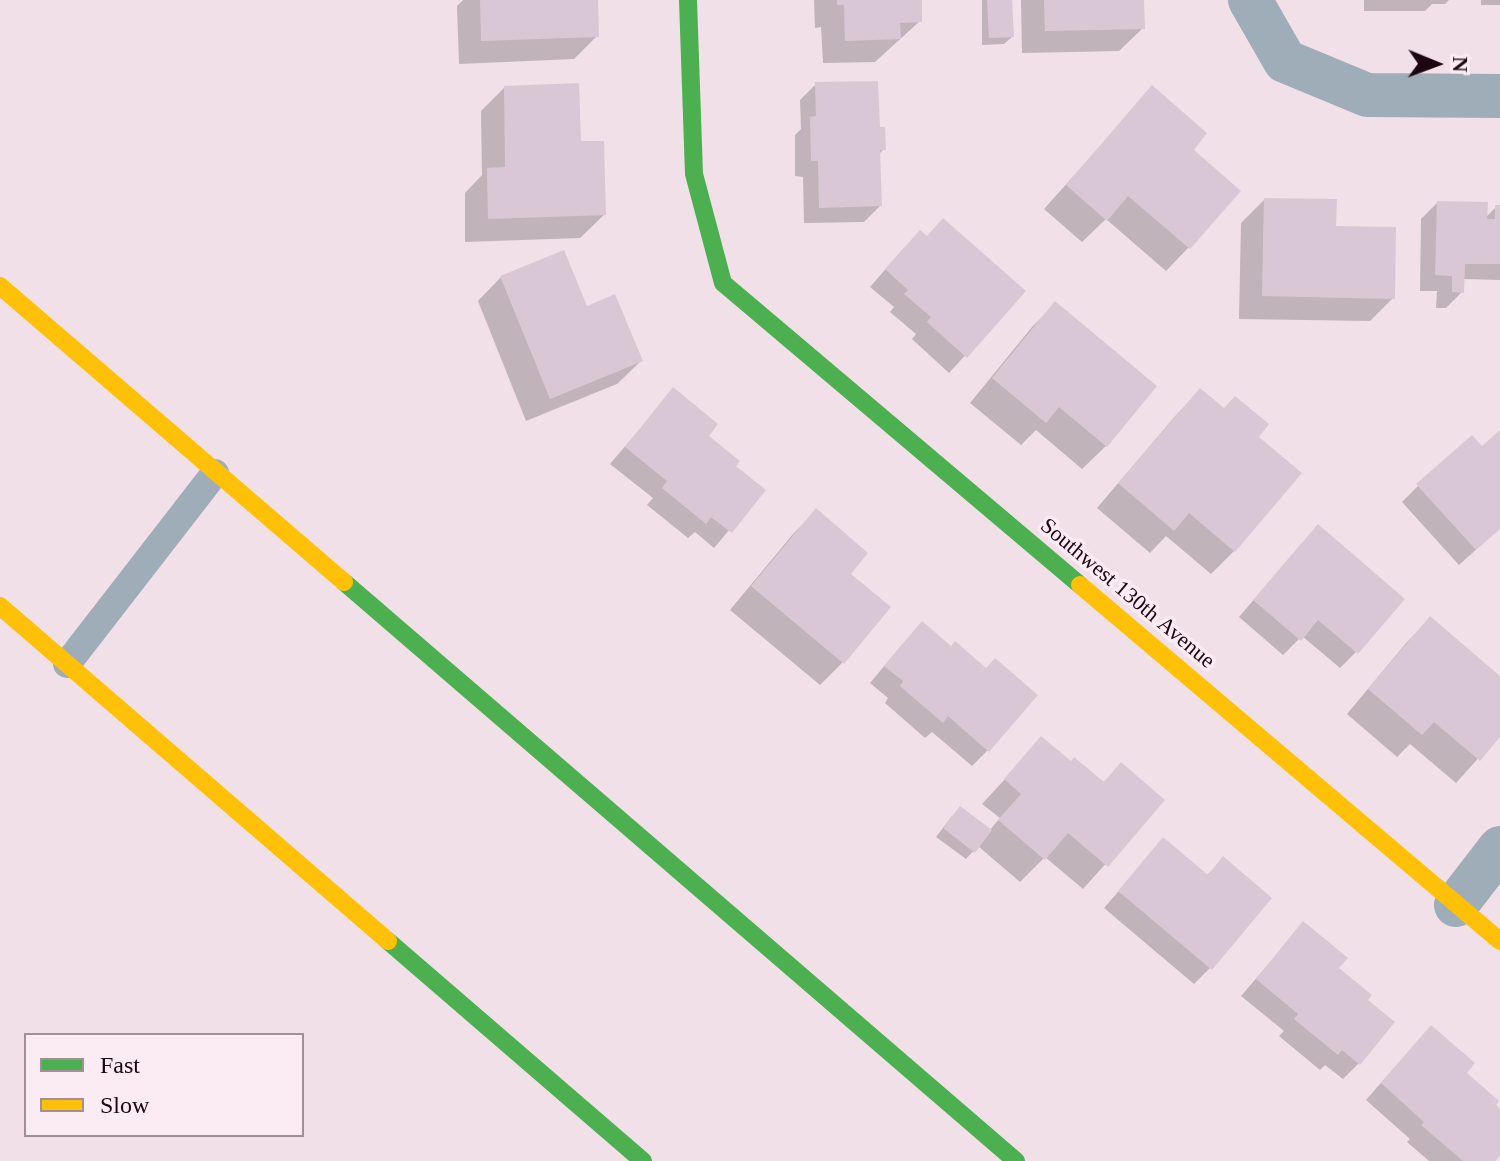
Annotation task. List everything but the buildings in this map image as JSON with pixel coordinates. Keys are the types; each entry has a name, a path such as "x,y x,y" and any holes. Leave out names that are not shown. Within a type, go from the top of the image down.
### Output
{"main road":[{"name":"Southwest 130th Avenue","path":"688,0 694,174 723,283 1500,941"},
{"path":"0,286 1016,1161"},
{"path":"0,606 643,1161"}],"street":[{"path":"1250,0 1285,61 1367,95 1500,96"},
{"path":"1456,905 1500,848"}],"lane":[{"path":"67,664 215,473"}],"traffic: fast":[{"path":"688,0 694,174 723,283 1080,585"},
{"path":"344,582 1016,1161"},
{"path":"388,941 643,1161"}],"traffic: slow":[{"path":"0,286 344,582"},
{"path":"1080,585 1500,941"},
{"path":"0,606 388,941"}]}
